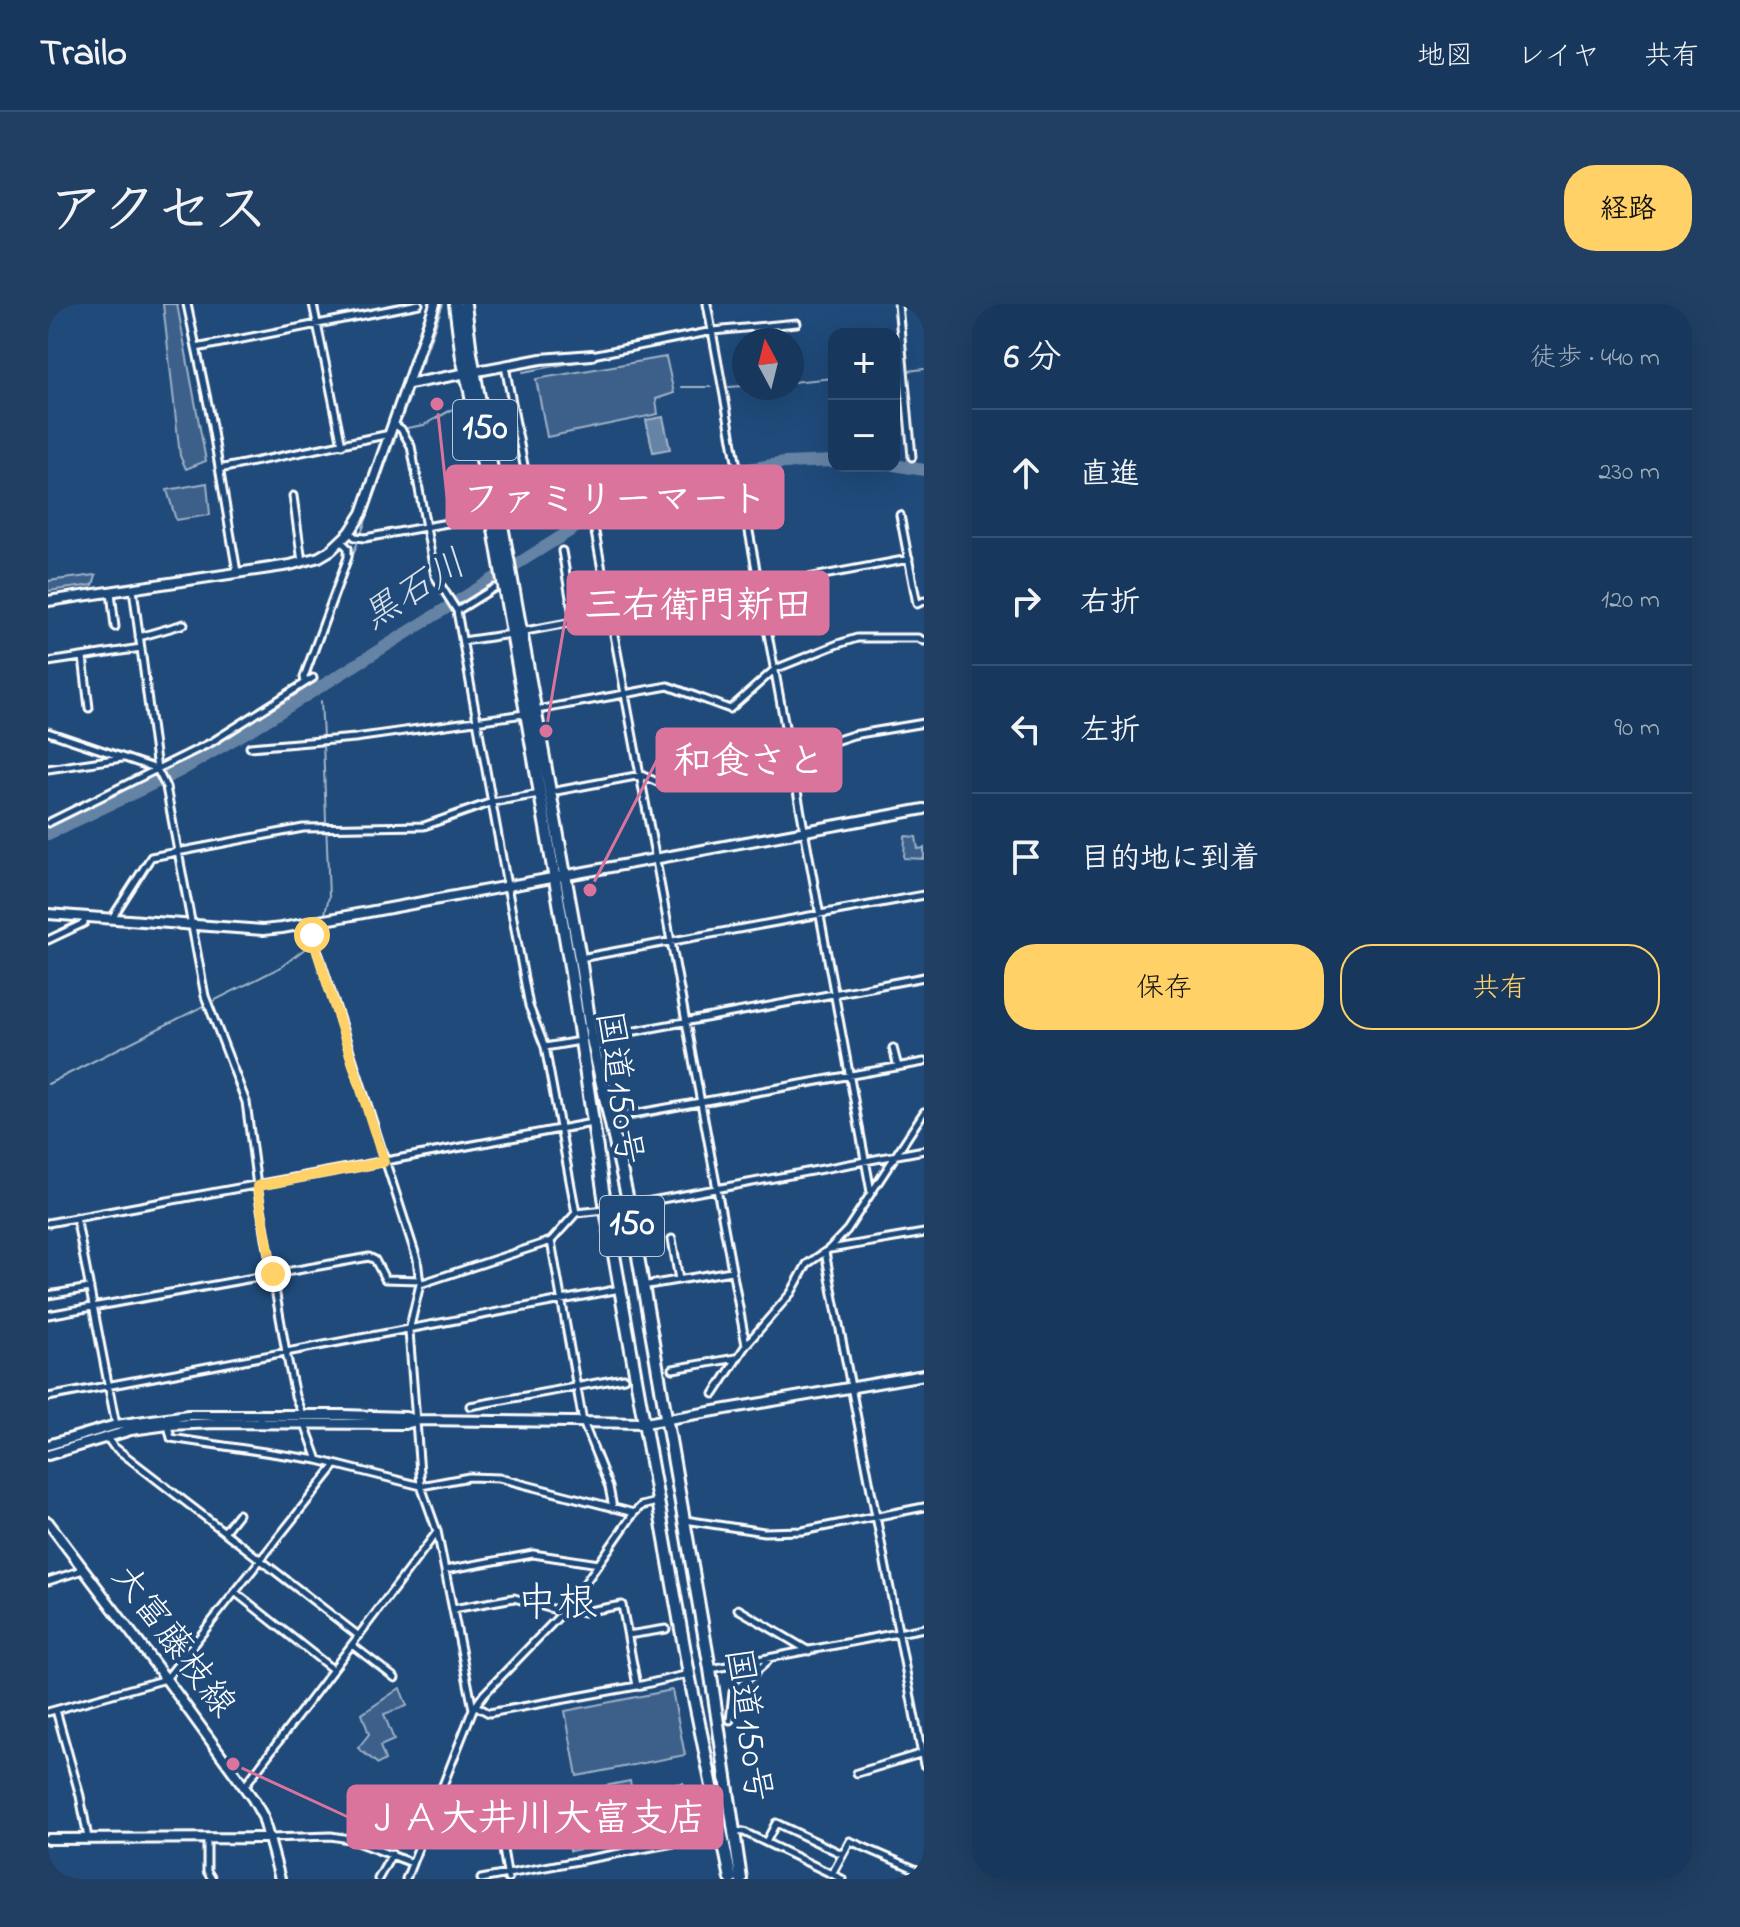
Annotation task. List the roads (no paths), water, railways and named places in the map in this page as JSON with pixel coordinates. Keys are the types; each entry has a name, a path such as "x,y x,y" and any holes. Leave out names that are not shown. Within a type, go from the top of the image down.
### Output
{"highway":[{"name":"国道150号","path":"455,304 462,358 471,372"},
{"name":"国道150号","path":"465,304 471,372 503,559 502,581 516,633 587,1040 611,1118 629,1205 710,1669 731,1879"},
{"name":"国道150号","path":"560,875 580,958 593,1123 606,1210 689,1674 741,1879"}],"street":[{"path":"187,304 237,573"},
{"path":"313,304 342,445"},
{"path":"196,348 419,304"},
{"path":"48,601 302,562 319,557 342,542 371,493 435,304"},
{"path":"707,304 871,1192"},
{"path":"898,304 912,457"},
{"path":"409,384 505,366 592,355 713,331 797,323"},
{"path":"350,532 355,537 365,538 532,507 505,366"},
{"path":"219,469 342,445 393,429 401,429 411,446 435,576 457,611 529,1006 545,1047 576,1213"},
{"path":"739,478 661,497 594,527 746,1345"},
{"path":"293,496 302,562"},
{"path":"900,515 917,604 924,601"},
{"path":"48,823 212,742 309,681 304,677 348,557 348,548 342,542"},
{"path":"562,551 574,621"},
{"path":"463,641 909,559"},
{"path":"457,611 502,581"},
{"path":"133,589 157,769 166,787 207,1004 244,1095 286,1352 302,1414"},
{"path":"111,592 115,627"},
{"path":"139,637 184,624"},
{"path":"250,747 477,722 668,686 730,709 775,669 857,638 918,638 924,641"},
{"path":"48,662 141,648"},
{"path":"83,657 89,708"},
{"path":"112,918 151,857 303,828 424,826 492,802 641,775 662,784 705,783 853,735 924,723"},
{"path":"48,732 157,769"},
{"path":"48,769 124,758"},
{"path":"48,914 263,930 924,809"},
{"path":"580,958 924,895"},
{"path":"48,940 84,923 84,916"},
{"path":"308,923 417,1259 420,1282 409,1331 421,1486 437,1531 474,1708"},
{"path":"545,1047 924,977"},
{"path":"893,1048 898,1067"},
{"path":"611,1118 924,1062"},
{"path":"714,1394 746,1345 782,1306 807,1264 847,1230 924,1112"},
{"path":"48,1223 561,1132 593,1123"},
{"path":"629,1205 924,1150"},
{"path":"48,1315 369,1257 375,1260 385,1279 420,1282 551,1241 576,1213 606,1210"},
{"path":"76,1217 116,1425"},
{"path":"827,1250 924,1233"},
{"path":"672,1239 679,1280"},
{"path":"551,1241 583,1422 609,1487 614,1509"},
{"path":"827,1250 924,1765"},
{"path":"642,1286 731,1271"},
{"path":"48,1295 90,1288"},
{"path":"48,1397 620,1289"},
{"path":"673,1369 737,1358"},
{"path":"48,1445 116,1425 188,1415 302,1414 417,1420 645,1423 924,1375"},
{"path":"470,1406 624,1378"},
{"path":"48,1455 131,1430 168,1425 405,1424 417,1420"},
{"path":"305,1424 318,1460"},
{"path":"168,1425 171,1438 318,1460 421,1486 469,1477 499,1478 634,1513"},
{"path":"107,1437 113,1446 359,1636"},
{"path":"48,1712 166,1679 335,1466"},
{"path":"406,1879 474,1708 569,1606 634,1513 641,1506 658,1502"},
{"path":"684,1520 764,1532 789,1532 822,1529 924,1507"},
{"path":"224,1532 238,1514"},
{"name":"大富藤枝線","path":"48,1522 244,1787 263,1817 280,1879"},
{"path":"244,1787 437,1531"},
{"path":"445,1570 533,1554 599,1564"},
{"path":"48,1581 84,1570"},
{"path":"235,1592 332,1669"},
{"path":"453,1609 514,1598 563,1612"},
{"path":"569,1606 583,1612 622,1605 637,1686"},
{"path":"738,1609 809,1652"},
{"path":"710,1669 924,1628"},
{"path":"628,1635 666,1629"},
{"path":"352,1645 395,1678"},
{"path":"730,1720 733,1692 771,1658"},
{"path":"474,1708 489,1713 689,1674"},
{"path":"56,1710 80,1796 88,1838"},
{"path":"857,1773 923,1754"},
{"path":"435,1806 494,1796 508,1876"},
{"path":"766,1842 776,1823 842,1854"},
{"path":"481,1879 728,1832 744,1832 842,1879"},
{"path":"48,1839 331,1836 349,1839 412,1863"},
{"path":"207,1838 207,1871 212,1879"},
{"path":"832,1874 850,1841 924,1873"},
{"path":"378,1879 392,1854"}],"waterway":[{"path":"422,363 443,304"},
{"path":"523,372 629,352"},
{"path":"907,371 924,369"},
{"path":"804,381 828,379"},
{"path":"681,387 711,387"},
{"path":"400,422 410,397"},
{"path":"490,402 504,399"},
{"path":"407,428 424,425 455,408"},
{"path":"361,534 396,436"},
{"path":"308,448 338,442"},
{"path":"225,465 300,450"},
{"name":"黒石川","path":"48,834 180,771 602,511 669,485 706,476 784,463 828,461"},
{"name":"黒石川","path":"900,466 924,470"},
{"path":"217,474 231,561"},
{"path":"319,693 309,675 357,544"},
{"path":"321,701 323,737"},
{"path":"48,728 143,760"},
{"path":"323,743 329,897 324,917"},
{"name":"黒石川","path":"166,768 180,771"},
{"path":"48,1084 281,967 311,944 322,923"},
{"path":"859,1078 924,1066"},
{"path":"712,1105 839,1082"},
{"path":"623,1122 691,1108"},
{"path":"395,1164 581,1130"},
{"path":"263,1189 376,1168"},
{"path":"80,1221 251,1190"},
{"path":"66,1223 72,1222"},
{"path":"48,1226 56,1225"}],"place":[{"name":"ファミリーマート","path":"437,404"},
{"name":"三右衛門新田","path":"546,731"},
{"name":"和食さと","path":"590,890"},
{"name":"ＪＡ大井川大富支店","path":"233,1764"}],"district":[{"name":"中根","path":"557,1605"}]}
